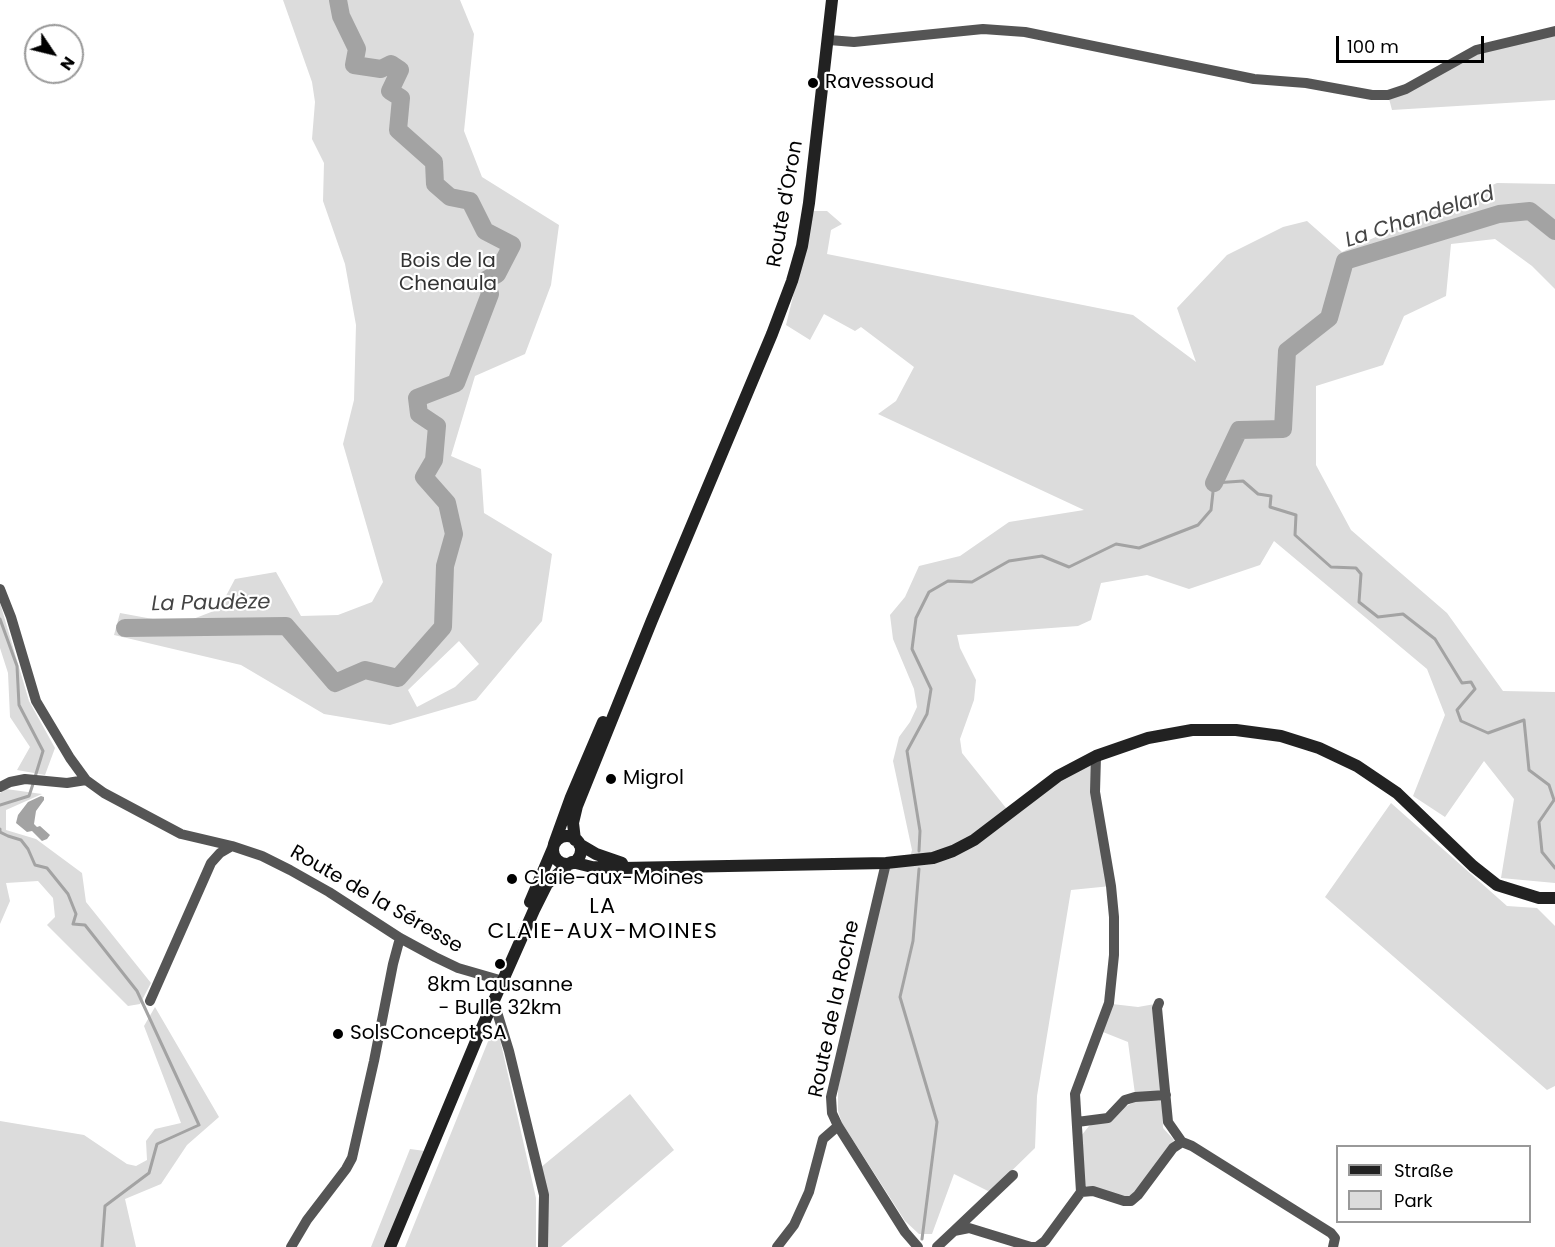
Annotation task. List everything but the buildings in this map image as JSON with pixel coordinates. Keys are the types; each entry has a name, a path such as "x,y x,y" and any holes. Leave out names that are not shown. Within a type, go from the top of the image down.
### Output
{"main road":[{"name":"Route d'Oron","path":"651,620 782,311 798,261 809,203 832,0"},
{"path":"390,1247 516,948 547,884 579,855 573,823 577,806 651,620"},
{"path":"516,948 533,892 554,846 584,766 651,620"},
{"path":"554,846 557,860 592,867 886,862 933,858 974,840 1058,776 1096,756 1148,738 1192,730 1236,730 1281,736 1318,748 1356,766 1397,793 1473,866 1497,885 1539,898 1555,898"},
{"path":"554,846 564,837 609,859 647,867"}],"street":[{"path":"829,40 854,42 983,29 1025,32 1254,79 1306,82 1372,95 1388,95 1406,89 1476,50 1555,31"},
{"path":"0,589 11,617 36,701 86,780 68,783 25,779 0,787"},
{"path":"954,1231 969,1228 1031,1247 1038,1247 1045,1241 1081,1192 1075,1094 1109,1003 1114,955 1111,886 1095,792 1096,756"},
{"name":"Route de la Séresse","path":"86,780 104,793 181,834 262,856 329,892 400,938 458,968 502,981"},
{"path":"150,1001 211,864 220,853 232,846"},
{"name":"Route de la Roche","path":"886,862 831,1097 832,1113 905,1232 918,1247"},
{"path":"291,1247 307,1220 352,1158 400,938"},
{"path":"1159,1003 1157,1008 1168,1122 1182,1142 1331,1233 1335,1238 1333,1247"},
{"path":"492,1006 497,1012 509,1051 544,1195 543,1247"},
{"path":"1077,1122 1108,1118 1125,1100 1166,1095"},
{"path":"777,1247 794,1225 809,1192 823,1140 838,1126"},
{"path":"1081,1192 1093,1191 1131,1201 1173,1148 1182,1142"},
{"path":"937,1247 1013,1175"}],"green space":[{"name":"Bois de la Chenaula","path":"283,0 460,0 474,34 464,131 482,177 559,225 551,285 525,354 475,376 451,456 481,469 484,513 552,554 542,621 476,700 390,725 324,714 241,665 114,635 120,613 180,624 219,609 235,579 276,572 301,616 338,615 372,602 383,582 343,444 354,400 356,325 345,264 323,201 324,163 312,139 315,102 312,82","holes":["459,641 479,664 455,687 417,707 408,690"]},
{"path":"1555,31 1555,100 1392,110 1388,95 1476,50"},
{"path":"1497,183 1555,184 1555,289 1532,266 1495,239 1451,244 1446,296 1404,316 1383,365 1316,386 1316,465 1351,530 1447,613 1503,691 1555,692 1555,883 1501,878 1514,799 1484,761 1445,817 1413,796 1445,715 1427,669 1274,541 1260,565 1189,589 1147,575 1101,583 1091,620 1078,626 957,635 960,648 976,680 974,700 960,739 962,753 1010,813 1096,756 1111,886 1071,890 1037,1096 1035,1148 990,1192 954,1174 932,1234 919,1234 905,1221 842,1123 838,1111 838,1089 886,863 909,861 912,850 893,761 899,737 917,707 914,689 893,639 890,615 905,597 919,566 960,556 1009,522 1084,510 878,414 896,401 914,367 861,327 855,331 824,314 810,340 786,325 814,211 827,211 842,224 831,230 827,254 1133,315 1196,362 1177,308 1227,255 1283,227 1307,221 1342,252"},
{"path":"0,603 29,701 55,748 45,775 17,770 30,747 10,717 8,673 0,648"},
{"path":"6,789 42,794 6,810 6,830 36,839 82,873 86,902 151,983 140,1004 128,1006 47,925 55,917 53,898 38,881 6,883 10,901 0,924 0,793"},
{"path":"1391,803 1507,906 1537,908 1555,926 1555,1086 1547,1090 1325,897"},
{"path":"1112,1004 1138,1007 1155,1004 1161,1092 1135,1094 1128,1042 1103,1032"},
{"path":"155,1007 219,1117 187,1145 161,1184 125,1199 136,1247 0,1247 0,1121 84,1135 127,1164 136,1166 147,1160 146,1141 155,1129 181,1123 144,1026"},
{"path":"499,1035 536,1198 536,1247 405,1247 489,1039"},
{"path":"630,1094 674,1150 561,1247 548,1247 540,1168"},
{"path":"1140,1099 1162,1101 1163,1128 1174,1140 1133,1195 1123,1197 1083,1185 1081,1136 1089,1126"},
{"path":"410,1149 425,1151 385,1247 371,1247"}],"shaded area":[{"path":"41,796 44,800 36,811 34,824 50,835 42,841 32,831 27,832 16,823 18,815 28,802"}],"waterway":[{"name":"La Paudèze","path":"125,628 286,626 335,683 365,670 398,678 443,627 445,566 454,534 447,503 424,477 434,460 437,426 419,414 417,398 456,383 490,294 486,280 497,274 512,245 485,231 470,201 450,197 435,184 434,162 398,130 401,98 390,91 400,70 391,64 381,69 354,65 357,49 341,16 338,0"},
{"name":"La Chandelard","path":"1214,483 1239,430 1283,429 1287,351 1329,318 1345,261 1499,214 1530,211 1555,231"},
{"name":"La Chandelard","path":"919,851 920,831 907,751 927,714 931,689 912,649 916,618 929,592 948,581 972,582 1009,561 1042,556 1069,567 1116,544 1139,548 1198,525 1211,510 1214,483 1243,481 1258,494 1271,496 1270,507 1296,515 1295,535 1331,567 1356,568 1361,574 1359,602 1378,617 1403,614 1435,639 1462,683 1471,682 1475,689 1457,710 1461,721 1488,733 1524,720 1529,770 1549,785 1554,800 1539,822 1542,852 1555,868"},
{"name":"La Paudèze","path":"0,619 17,666 19,705 43,751 35,777"},
{"name":"La Paudèze","path":"0,805 29,796 33,784"},
{"name":"La Paudèze","path":"0,829 0,832 21,840 35,865 47,868 68,894 76,914 73,924 85,925 137,991 199,1125 157,1144 149,1173 105,1206 102,1247"},
{"path":"919,869 913,941 900,997 937,1122 922,1239"}],"place":[{"name":"Ravessoud","path":"813,83"},
{"name":"Migrol","path":"611,779"},
{"name":"Claie-aux-Moines","path":"512,879"},
{"name":"8km Lausanne - Bulle 32km","path":"500,964"},
{"name":"SolsConcept SA","path":"338,1034"}],"district":[{"name":"LA CLAIE-AUX-MOINES","path":"603,920"}]}
